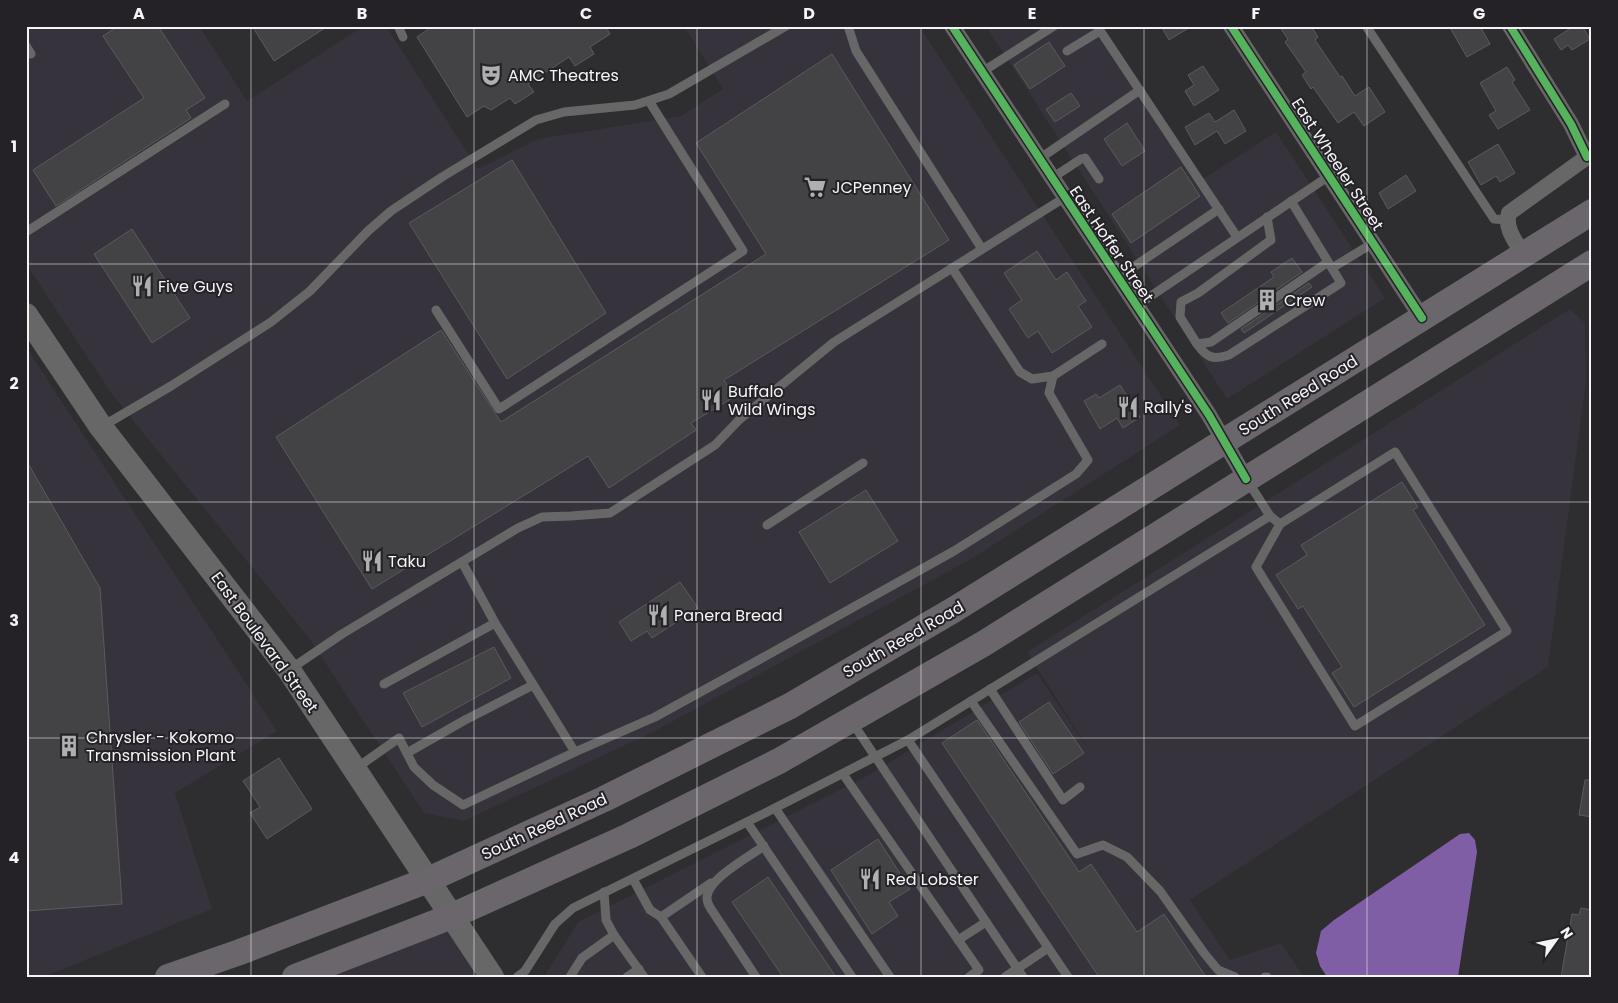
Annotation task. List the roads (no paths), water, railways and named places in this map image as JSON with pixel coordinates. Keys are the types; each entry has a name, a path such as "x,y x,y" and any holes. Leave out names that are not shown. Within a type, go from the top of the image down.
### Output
{"main road":[{"name":"South Reed Road","path":"168,977 240,952 428,880 604,799 790,706 955,609 1592,212"},
{"path":"295,977 452,916 629,836 778,761 983,644 1592,263"},
{"name":"East Boulevard Street","path":"26,315 101,427 289,670 492,977"}],"street":[{"name":"East Hoffer Street","path":"952,26 1225,441 1246,479"},
{"name":"East Wheeler Street","path":"1231,26 1422,318"},
{"path":"1510,26 1589,154 1509,213 1506,220 1523,254"}],"lane":[{"path":"398,26 403,36"},
{"path":"101,427 171,386 271,322 310,291 368,231 391,211 442,177 536,120 564,112 635,105 669,94 786,26"},
{"path":"848,26 856,51 982,249"},
{"path":"982,72 1054,26"},
{"path":"1366,26 1494,219 1506,220"},
{"path":"1067,51 1098,28 1237,237"},
{"path":"1039,159 1140,90"},
{"path":"436,310 499,409 743,251 648,101"},
{"path":"26,232 224,104"},
{"path":"1052,178 1085,158 1099,179"},
{"path":"1136,306 1329,176"},
{"path":"289,670 347,631 518,528 542,517 610,513 715,444 740,419 834,342 1064,198"},
{"path":"1266,217 1271,240 1181,302 1180,316 1205,354 1211,357 1218,359 1230,355 1341,283 1291,201"},
{"path":"1117,278 1218,209"},
{"path":"1198,344 1210,342 1330,265 1372,243"},
{"path":"952,268 1020,372 1032,378 1053,376 1102,344"},
{"path":"354,769 399,738 414,767 433,785 463,805 575,752 656,717 954,551 1076,474 1088,460 1049,393 1053,376"},
{"path":"1395,452 1507,631 1355,726 1256,567 1280,524 1395,452"},
{"path":"767,525 862,463"},
{"path":"1246,479 1270,516 1280,524"},
{"path":"517,977 525,971 555,924 573,908 908,740 1270,516"},
{"path":"462,562 495,624 575,752"},
{"path":"384,684 495,624"},
{"path":"407,753 533,684"},
{"path":"990,688 1063,800 1080,787"},
{"path":"971,701 1077,854 1103,845 1127,857 1160,891 1218,970 1235,977"},
{"path":"850,720 1022,977"},
{"path":"908,740 1068,977"},
{"path":"843,774 978,970 969,977"},
{"path":"775,808 890,977"},
{"path":"747,822 852,977"},
{"path":"661,917 764,846"},
{"path":"632,879 650,910 661,917 702,977"},
{"path":"715,880 708,891 706,900 756,977"},
{"path":"604,892 606,920 614,935 642,973 627,977"},
{"path":"958,940 986,922"},
{"path":"570,977 582,958 614,935"},
{"path":"1005,977 1048,948"}],"place":[{"name":"AMC Theatres","path":"491,75"},
{"name":"JCPenney","path":"815,187"},
{"name":"Five Guys","path":"142,286"},
{"name":"Crew","path":"1267,300"},
{"name":"Buffalo Wild Wings","path":"711,400"},
{"name":"Rally's","path":"1128,407"},
{"name":"Taku","path":"372,561"},
{"name":"Panera Bread","path":"658,615"},
{"name":"Chrysler - Kokomo Transmission Plant","path":"69,746"},
{"name":"Red Lobster","path":"870,879"}]}
